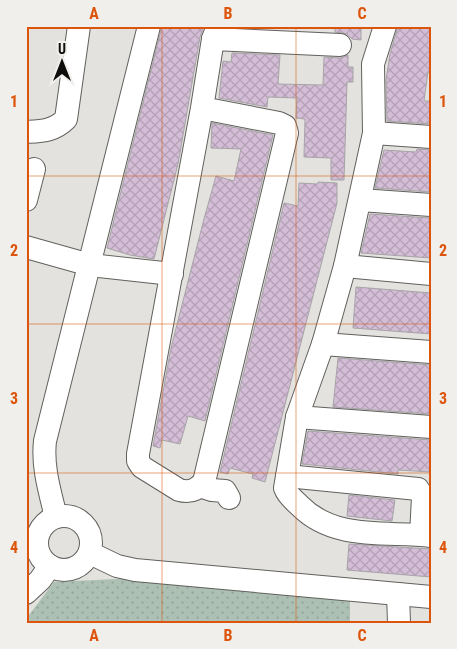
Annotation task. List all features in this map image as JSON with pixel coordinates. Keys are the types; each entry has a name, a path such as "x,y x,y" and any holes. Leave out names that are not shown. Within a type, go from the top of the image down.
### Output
{"street":[{"path":"26,132 47,131 60,125 66,119 79,26"},
{"path":"56,517 46,471 45,441 150,26"},
{"path":"287,476 418,489 423,497 426,535 346,531 330,526 305,512 290,497 285,488 287,476 297,417 323,344 345,266 360,200 374,133 373,64 385,26"},
{"path":"202,108 279,123 285,126 287,134 204,482 191,491 179,490 142,467 138,461 138,454 172,274 202,108 216,33 340,46"},
{"path":"374,133 431,137"},
{"path":"26,200 34,169"},
{"path":"360,200 431,205"},
{"path":"26,247 90,265 172,274"},
{"path":"345,266 431,274"},
{"path":"323,344 431,352"},
{"path":"297,417 431,427"},
{"path":"200,486 212,490 225,491 229,498"},
{"path":"72,516 85,524 92,538 90,553 80,565 73,568 57,569 50,566 37,547 39,532 44,525 56,517 72,516"},
{"path":"90,553 117,566 135,570 431,596"},
{"path":"26,593 40,580 50,566"},
{"path":"398,594 399,623"}],"green space":[{"path":"136,578 350,599 350,623 26,623 26,619 54,582"}],"building":[{"path":"162,26 204,26 200,37 178,164 154,259 130,255 107,248"},
{"path":"335,26 361,26 361,40 352,39 347,34 335,32"},
{"path":"398,26 431,26 431,73 428,72 424,101 431,101 431,124 387,121 386,80 390,54"},
{"path":"232,53 280,55 278,84 323,85 324,57 340,58 348,55 348,67 353,67 353,82 347,82 344,180 331,180 331,158 304,157 305,119 296,118 297,98 268,97 267,107 219,98 223,61 231,62"},
{"path":"212,123 273,135 205,421 188,416 180,444 162,440 160,448 153,446 171,348 204,219 216,176 234,181 241,149 211,148"},
{"path":"417,149 431,150 431,192 375,188 384,150 416,152"},
{"path":"318,182 337,183 337,203 265,482 252,478 253,474 230,468 228,474 220,472 284,203 298,206 299,183 318,184"},
{"path":"370,214 431,218 431,258 361,253"},
{"path":"356,287 431,293 431,334 353,328"},
{"path":"338,358 431,365 431,414 333,407"},
{"path":"308,431 431,440 431,472 398,470 398,474 302,464"},
{"path":"349,495 395,500 392,521 347,516"},
{"path":"349,544 431,549 431,577 347,570"}]}
